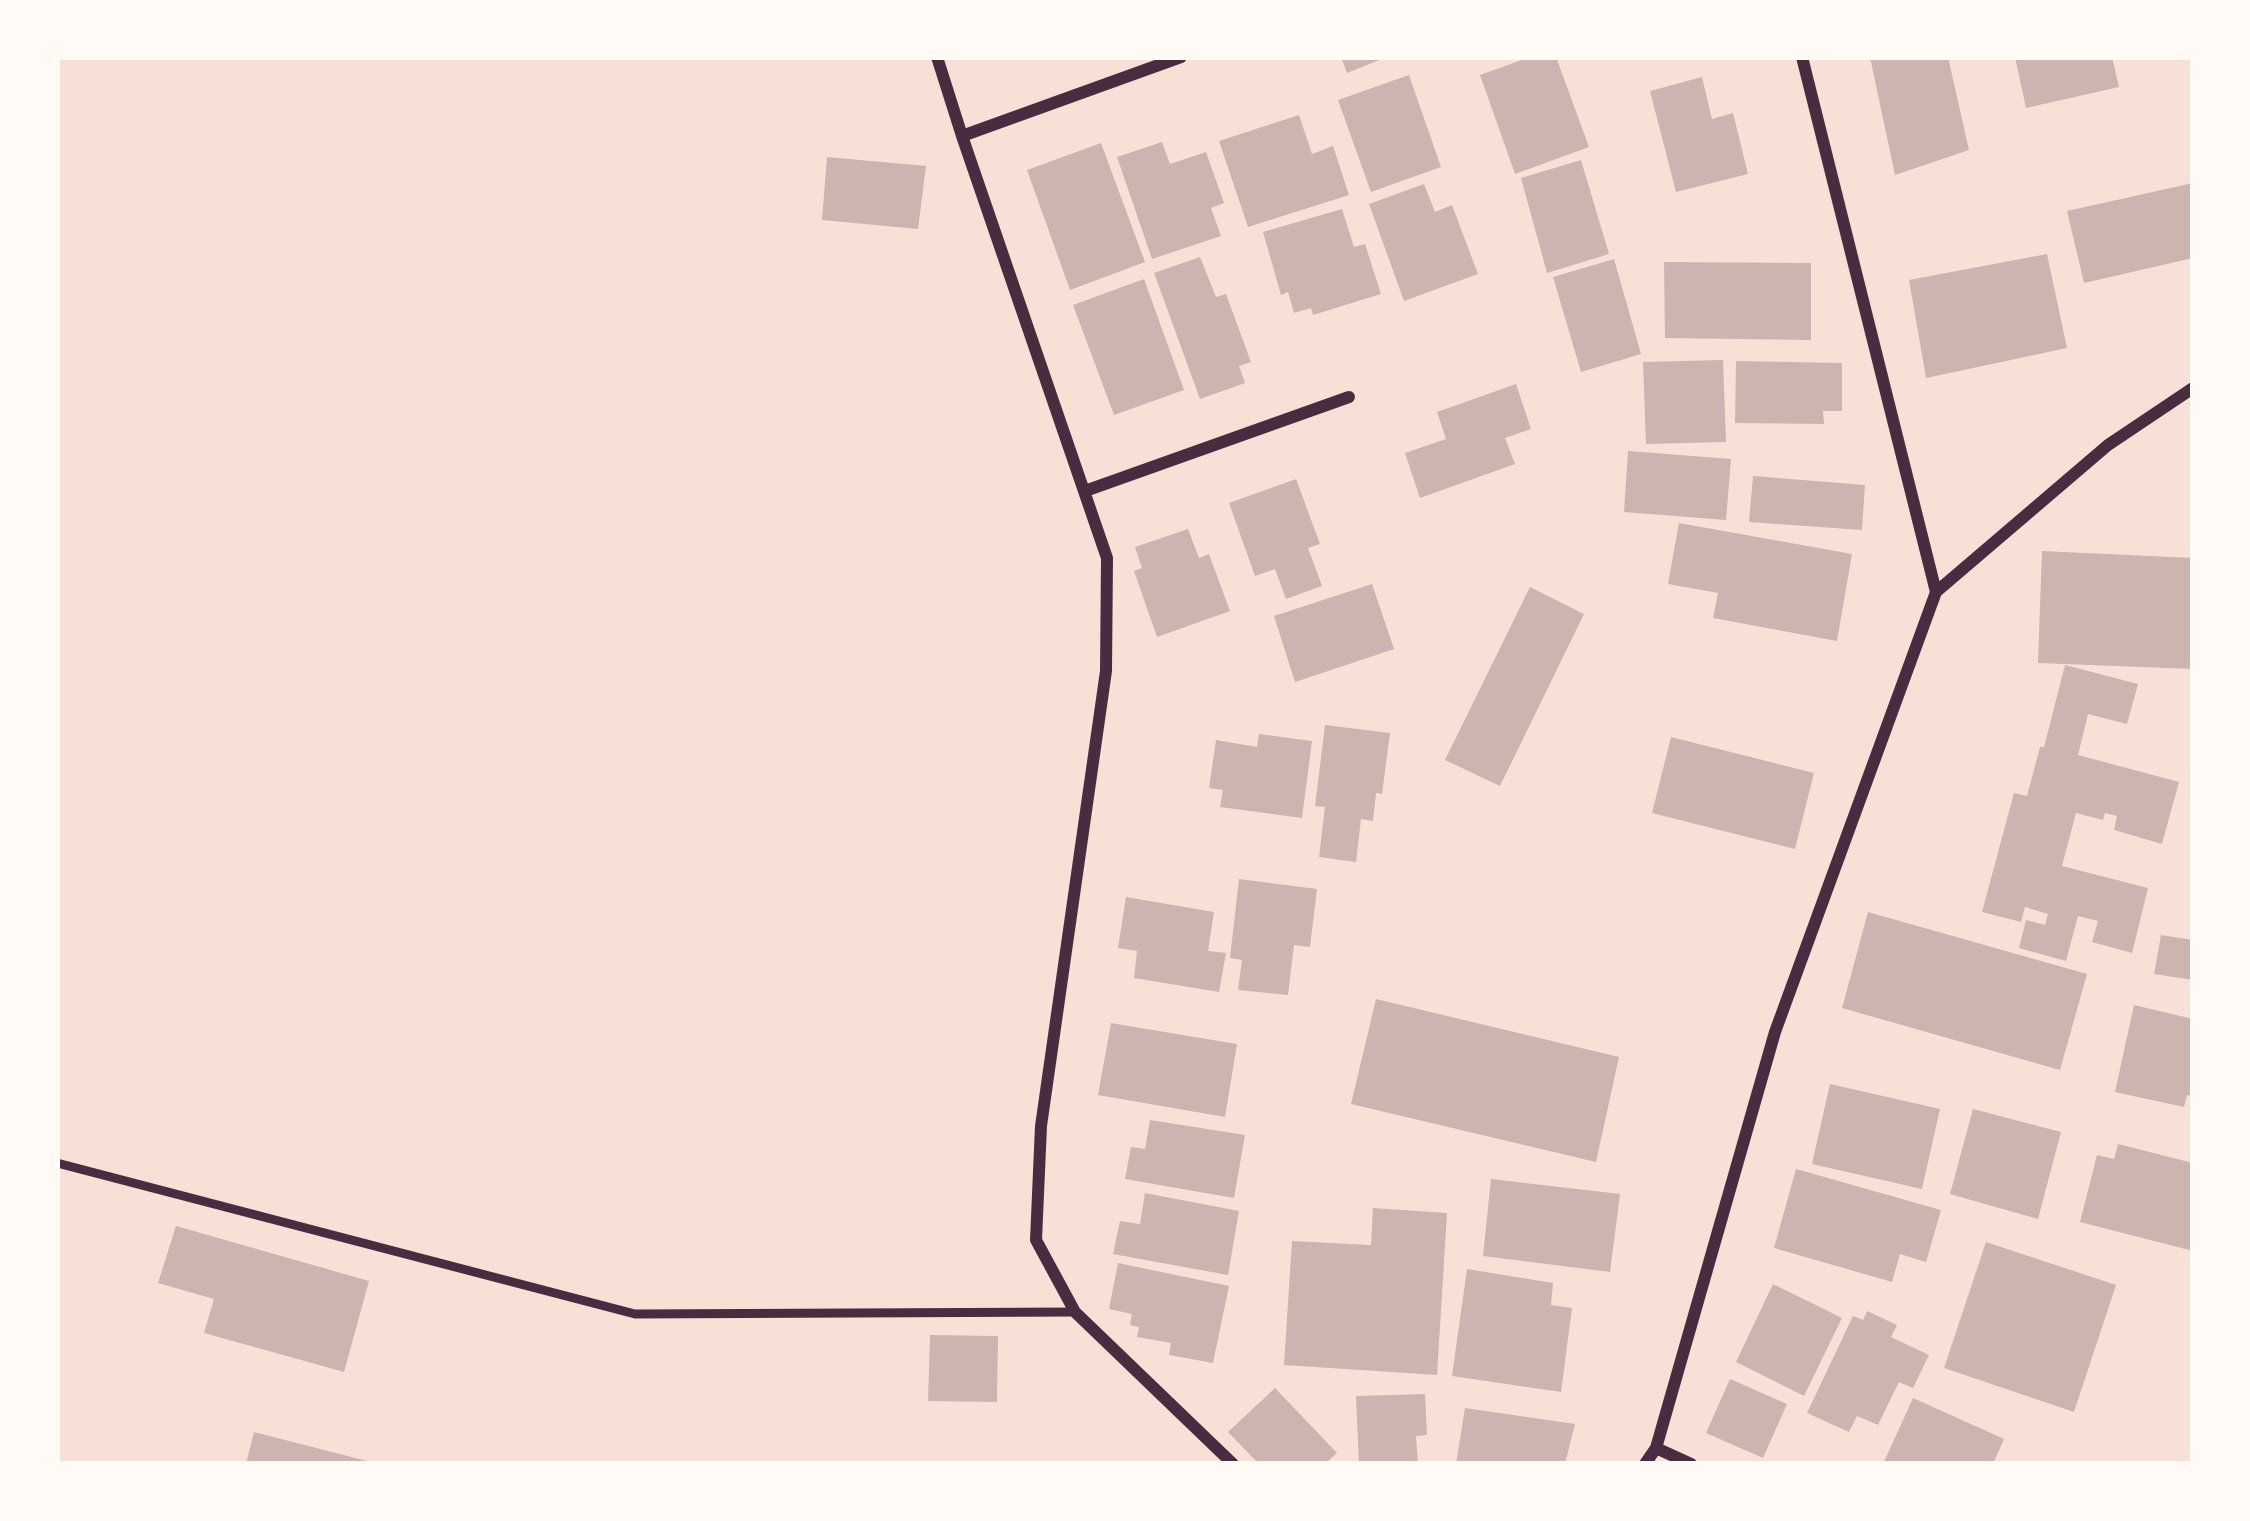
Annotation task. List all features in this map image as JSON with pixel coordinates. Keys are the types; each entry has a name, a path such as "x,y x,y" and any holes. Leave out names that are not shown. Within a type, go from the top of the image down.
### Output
{"street":[{"path":"937,57 1107,558 1106,671 1041,1126 1036,1240 1075,1312 1233,1464"},
{"path":"962,136 1181,57"},
{"path":"1802,57 1936,592"},
{"path":"1645,1464 1656,1448 1775,1032 1936,592 2108,445 2193,388"},
{"path":"1084,490 1349,397"},
{"path":"1656,1448 1690,1464"}],"lane":[{"path":"57,1163 635,1314 1075,1312"}],"building":[{"path":"1341,57 1387,57 1347,73"},
{"path":"1530,57 1556,57 1589,147 1515,174 1480,75"},
{"path":"1870,57 1948,57 1969,150 1895,175"},
{"path":"2015,57 2112,57 2119,87 2026,108"},
{"path":"1409,75 1441,167 1371,192 1338,100"},
{"path":"1702,77 1712,119 1733,113 1748,174 1676,192 1650,91"},
{"path":"1299,115 1312,154 1333,146 1349,195 1248,227 1219,141"},
{"path":"1162,142 1170,164 1206,152 1224,203 1211,208 1221,236 1152,259 1117,157"},
{"path":"1101,143 1145,262 1070,290 1027,170"},
{"path":"827,157 926,166 918,229 822,220"},
{"path":"1581,160 1609,254 1547,273 1521,178"},
{"path":"2193,183 2193,258 2084,283 2067,211"},
{"path":"1424,184 1435,212 1452,205 1478,274 1404,301 1369,204"},
{"path":"1342,209 1354,247 1365,244 1381,294 1313,315 1311,308 1294,313 1288,292 1281,295 1263,232"},
{"path":"2047,254 2067,348 1926,378 1909,280"},
{"path":"1200,257 1216,297 1226,294 1251,362 1239,366 1245,383 1200,399 1154,273"},
{"path":"1614,259 1641,354 1581,372 1553,277"},
{"path":"1664,262 1811,263 1811,340 1665,338"},
{"path":"1144,279 1184,390 1114,415 1073,305"},
{"path":"1723,360 1726,442 1646,444 1643,362"},
{"path":"1736,361 1842,363 1842,411 1823,411 1824,424 1735,423"},
{"path":"1516,384 1531,429 1505,438 1515,464 1420,498 1405,453 1446,439 1437,412"},
{"path":"1628,451 1731,459 1726,520 1624,512"},
{"path":"1753,476 1865,485 1862,530 1749,522"},
{"path":"1296,479 1320,544 1308,548 1322,586 1286,599 1275,569 1255,576 1229,503"},
{"path":"1679,523 1852,554 1837,641 1713,618 1718,593 1668,584"},
{"path":"1188,529 1199,558 1209,554 1230,611 1157,637 1134,571 1142,568 1135,547"},
{"path":"2042,551 2193,558 2193,669 2038,663"},
{"path":"1372,584 1394,649 1295,682 1274,616"},
{"path":"1530,587 1584,614 1500,786 1445,760"},
{"path":"2065,665 2138,684 2127,724 2088,714 2078,755 2179,782 2162,844 2114,830 2117,816 2105,813 2103,820 2076,813 2062,866 2148,888 2132,953 2092,942 2098,921 2078,916 2066,961 2019,948 2026,920 2045,925 2048,914 2025,907 2021,922 1982,912 2014,793 2027,796"},
{"path":"1325,725 1390,733 1382,794 1376,793 1373,821 1361,819 1356,862 1319,857 1325,807 1315,806"},
{"path":"1259,734 1312,741 1302,818 1220,807 1223,790 1209,788 1216,740 1257,747"},
{"path":"1671,737 1814,773 1795,849 1652,813"},
{"path":"1239,879 1317,889 1310,947 1294,945 1288,995 1238,990 1242,960 1230,958"},
{"path":"1126,897 1214,912 1208,951 1226,953 1219,992 1134,978 1137,951 1118,948"},
{"path":"1868,912 2087,974 2060,1070 1842,1008"},
{"path":"2161,935 2193,940 2193,980 2154,974"},
{"path":"1376,999 1619,1057 1596,1162 1351,1104"},
{"path":"2134,1005 2193,1019 2193,1096 2187,1095 2184,1107 2115,1092"},
{"path":"1111,1023 1237,1044 1225,1117 1098,1095"},
{"path":"1830,1084 1940,1109 1922,1189 1812,1164"},
{"path":"1973,1109 2061,1132 2038,1219 1950,1194"},
{"path":"1150,1120 1245,1135 1234,1198 1125,1179 1131,1147 1145,1149"},
{"path":"2118,1144 2193,1163 2193,1251 2080,1222 2097,1155 2114,1159"},
{"path":"1796,1169 1941,1210 1926,1262 1900,1254 1892,1282 1774,1248"},
{"path":"1491,1179 1620,1194 1610,1272 1483,1256"},
{"path":"1145,1193 1239,1211 1228,1275 1113,1254 1120,1221 1140,1224"},
{"path":"1373,1208 1447,1213 1437,1375 1284,1365 1292,1241 1371,1245"},
{"path":"176,1226 369,1281 344,1372 204,1333 214,1299 158,1283"},
{"path":"1986,1242 2116,1285 2074,1412 1944,1368"},
{"path":"1118,1263 1229,1286 1213,1363 1169,1355 1171,1343 1137,1337 1139,1327 1130,1325 1132,1314 1109,1309"},
{"path":"1467,1269 1553,1283 1551,1305 1572,1308 1561,1392 1452,1376"},
{"path":"1773,1284 1842,1318 1804,1396 1736,1362"},
{"path":"1867,1311 1897,1325 1891,1337 1929,1355 1913,1388 1899,1382 1878,1425 1857,1416 1849,1432 1807,1413 1853,1316 1863,1320"},
{"path":"930,1335 998,1336 997,1402 928,1401"},
{"path":"1730,1379 1787,1404 1763,1458 1706,1433"},
{"path":"1275,1388 1337,1453 1325,1464 1259,1464 1228,1432"},
{"path":"1425,1394 1427,1435 1416,1436 1418,1464 1359,1464 1356,1396"},
{"path":"1913,1398 2004,1439 1993,1464 1883,1464"},
{"path":"1465,1408 1575,1424 1565,1464 1456,1464"},
{"path":"254,1432 371,1462 371,1464 246,1464"}]}
